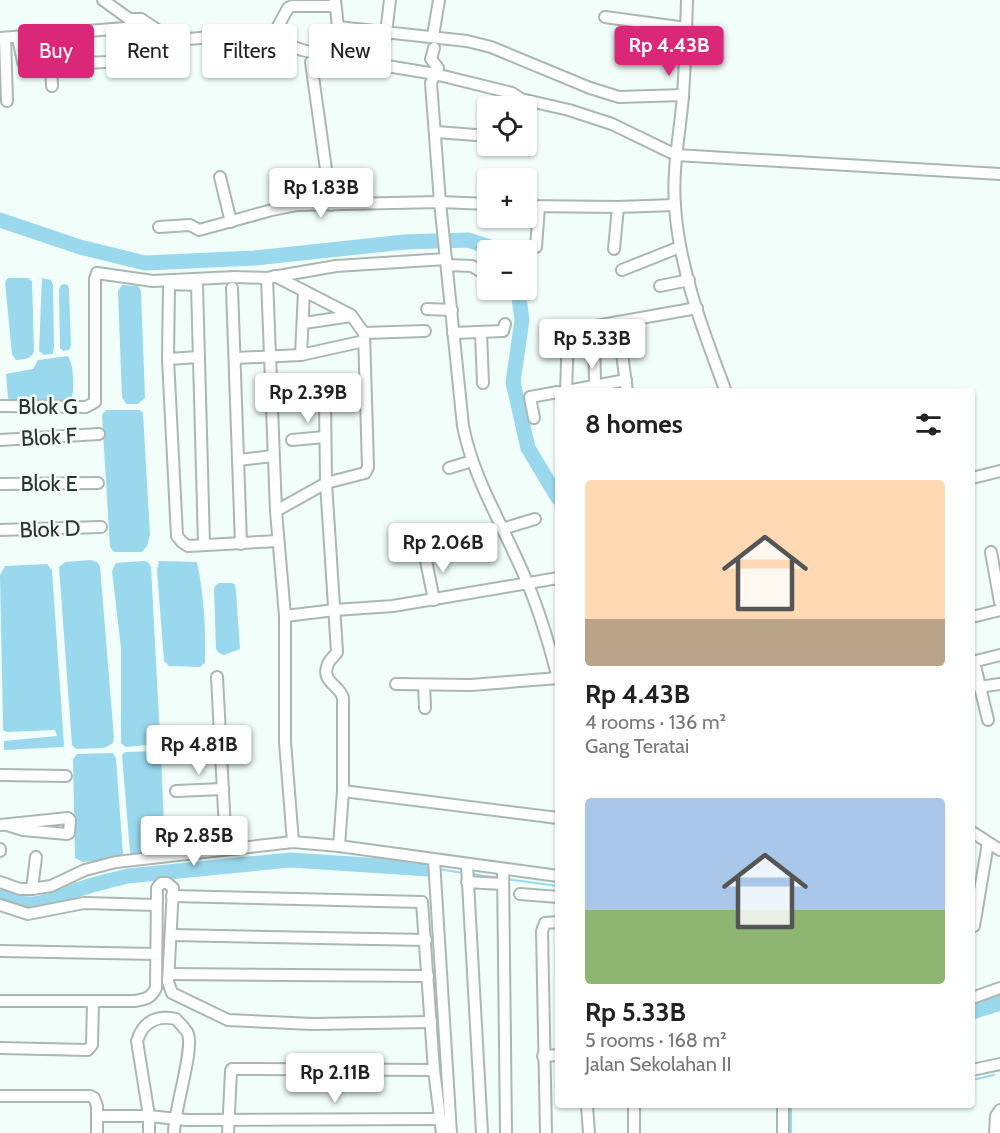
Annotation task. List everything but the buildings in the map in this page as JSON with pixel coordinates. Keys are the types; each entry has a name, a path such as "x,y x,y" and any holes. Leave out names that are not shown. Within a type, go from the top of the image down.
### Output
{"street":[{"path":"104,0 141,24"},
{"path":"387,24 390,0"},
{"path":"433,36 439,0"},
{"path":"687,0 683,95 676,155 675,205 680,247 697,308 725,388"},
{"path":"278,24 289,7 335,3 338,24"},
{"path":"605,17 686,28"},
{"path":"94,31 110,30 136,21"},
{"path":"391,33 433,36 491,47 611,95 632,98 683,95"},
{"path":"7,100 2,38 18,38"},
{"path":"434,48 431,59 438,68 431,83 440,202 463,426 472,461 528,583 555,668"},
{"path":"391,66 435,74 512,93 521,99 589,116 612,124 676,155 1000,174"},
{"path":"51,78 51,86"},
{"path":"313,78 331,205"},
{"path":"436,132 476,135"},
{"path":"220,177 231,222"},
{"path":"159,227 190,225 199,230 285,207 440,202 477,204"},
{"path":"537,240 539,207 675,205"},
{"path":"614,249 618,207"},
{"path":"622,270 680,247"},
{"path":"271,277 336,266 446,258 477,269"},
{"name":"Blok G","path":"0,406 86,407 95,402 96,274 153,281 271,277"},
{"path":"271,277 351,315 364,337 368,471 326,483 276,511"},
{"path":"271,277 270,357 273,456 285,616 285,742 293,842"},
{"path":"660,286 689,280"},
{"path":"204,545 197,285 169,284 168,359 177,536 188,546 278,541"},
{"path":"232,288 241,544"},
{"path":"301,355 304,291"},
{"path":"565,388 568,331 697,308"},
{"path":"427,309 452,310"},
{"path":"304,323 351,315"},
{"path":"578,388 595,384 626,386 618,322"},
{"path":"453,333 503,331 505,324"},
{"path":"594,327 595,384"},
{"path":"235,358 301,355 364,337 425,331"},
{"path":"481,333 483,383"},
{"path":"168,359 199,357"},
{"path":"534,418 530,397 555,393"},
{"path":"271,398 320,394 325,398 326,483 337,652 328,665 326,674 332,686 340,691 343,698 343,791 339,846"},
{"name":"Blok F","path":"0,440 99,434"},
{"path":"292,440 325,437"},
{"path":"238,460 273,456"},
{"path":"449,468 472,461"},
{"path":"975,477 1000,471"},
{"name":"Blok E","path":"0,484 98,483"},
{"path":"502,529 534,519"},
{"name":"Blok D","path":"0,530 101,527"},
{"path":"434,600 424,551 426,548 447,542"},
{"path":"991,552 996,564 1000,602"},
{"path":"285,616 386,607 555,579"},
{"path":"975,616 1000,610"},
{"path":"975,661 1000,655"},
{"path":"975,670 988,720"},
{"path":"396,684 471,685 555,674"},
{"path":"217,677 226,849"},
{"path":"979,687 1000,684"},
{"path":"424,685 425,708"},
{"path":"0,775 66,776"},
{"path":"176,791 224,789"},
{"path":"343,791 555,818"},
{"path":"68,818 70,820 69,833 23,831 4,825 68,818"},
{"path":"975,834 1000,850"},
{"path":"0,882 20,889 32,889 51,886 85,870 108,864 293,842 339,846 467,873 545,885 555,894"},
{"path":"975,920 988,843"},
{"path":"32,889 36,857"},
{"path":"435,865 451,1133"},
{"path":"467,873 502,877"},
{"path":"467,873 482,1133"},
{"path":"502,877 506,1133"},
{"path":"520,894 545,885 555,878"},
{"path":"0,1000 146,999 153,994 156,988 157,888 161,883 170,884 173,888 169,988 172,993 187,1001 228,1020 312,1023 431,1022"},
{"path":"172,896 422,902 434,1070 442,1133"},
{"path":"0,905 28,914 84,903 156,905"},
{"path":"546,1133 542,931 545,923 555,922"},
{"path":"171,935 426,940"},
{"path":"0,951 156,954"},
{"path":"169,974 428,976"},
{"path":"975,997 1000,988"},
{"path":"146,999 153,1019"},
{"path":"0,1048 88,1050 92,1045 93,1001"},
{"path":"176,1019 187,1001"},
{"path":"149,1133 149,1116 137,1041 140,1031 153,1019 163,1017 176,1019 187,1032 190,1046 174,1120 174,1133"},
{"path":"543,1056 555,1055"},
{"path":"975,1069 1000,1064"},
{"path":"228,1133 231,1069 434,1070"},
{"path":"0,1096 90,1096 94,1098 97,1133"},
{"path":"587,1108 589,1133"},
{"path":"634,1108 634,1133"},
{"path":"783,1108 783,1133"},
{"path":"995,1133 996,1116 1000,1110"},
{"path":"97,1116 149,1116 174,1120 441,1119"}],"water":[{"path":"8,278 28,278 32,281 34,351 29,358 16,360 12,354 5,282"},
{"path":"42,278 51,280 53,285 53,354 44,355 39,351"},
{"path":"64,284 68,285 69,290 71,346 69,350 63,351 60,348 59,290"},
{"path":"122,285 138,286 141,291 145,398 138,404 126,404 122,397 118,291"},
{"path":"68,356 73,378 71,401 67,403 11,402 8,398 6,374 33,369 38,360"},
{"path":"106,410 140,410 143,413 150,535 147,546 142,552 114,552 110,547 102,415"},
{"path":"91,560 100,566 114,738 113,743 104,748 76,749 72,745 59,567 65,562"},
{"path":"159,561 197,562 203,599 205,638 205,663 200,667 169,666 164,661 157,570"},
{"path":"148,562 151,567 160,737 157,744 126,747 121,743 121,648 112,571 116,563"},
{"path":"47,564 52,570 64,745 63,747 4,750 4,741 57,736 55,730 7,732 3,730 0,575 5,566"},
{"path":"219,583 232,583 236,591 240,649 224,655 216,649 214,588"},
{"path":"156,751 161,755 165,850 132,855 122,755 125,752"},
{"path":"113,753 116,759 123,854 121,858 83,862 75,858 73,759 77,754"}],"waterway":[{"path":"0,220 80,247 145,263 255,258 405,242 468,240 477,243"},
{"path":"519,300 522,320 513,382 528,448 555,493"},
{"path":"0,897 22,904 39,903 128,876 290,860 429,869"},
{"path":"439,869 463,873"},
{"path":"472,874 499,878"},
{"path":"507,879 555,886"},
{"path":"975,1011 1000,1003"},
{"path":"975,1079 994,1075"},
{"path":"791,1108 791,1133"}]}
